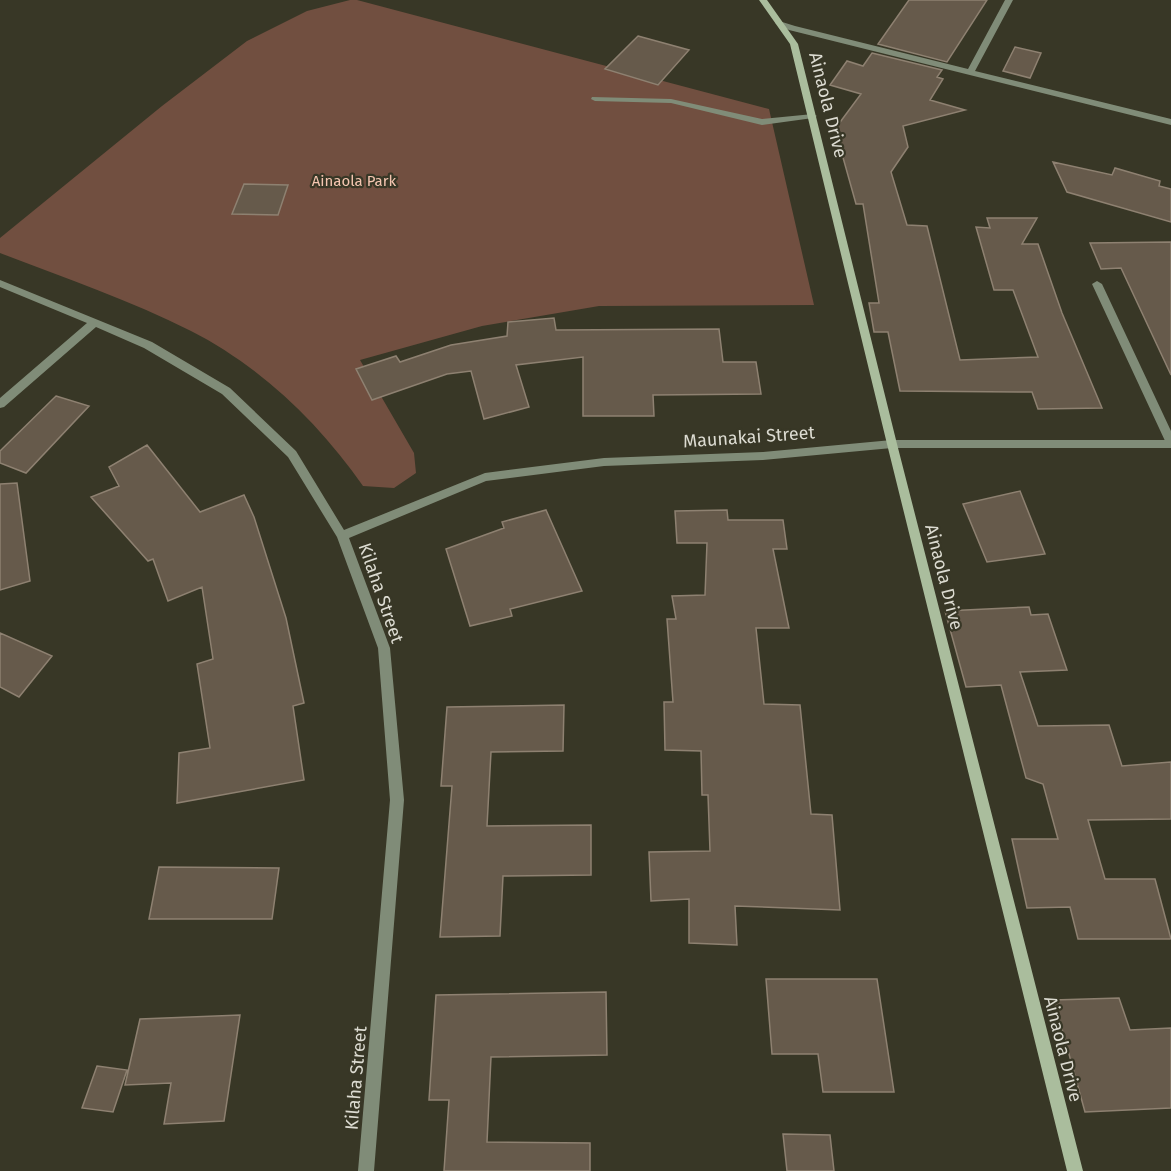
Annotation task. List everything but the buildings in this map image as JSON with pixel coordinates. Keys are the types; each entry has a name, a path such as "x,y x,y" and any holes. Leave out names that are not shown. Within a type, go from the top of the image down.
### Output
{"street":[{"name":"Ainaola Drive","path":"763,0 794,44 891,444 1075,1171"},
{"path":"970,73 986,48 1009,0"},
{"path":"779,23 1171,122"},
{"path":"595,99 671,101 762,122 813,116"},
{"name":"Kilaha Street","path":"0,283 148,345 226,391 292,454 342,536 384,648 397,800 366,1171"},
{"path":"1097,284 1171,444"},
{"path":"0,404 95,321"},
{"name":"Maunakai Street","path":"342,536 485,477 604,462 764,456 891,444 1171,444"}],"green space":[{"name":"Ainaola Park","path":"350,0 769,109 814,305 599,306 482,326 360,360 414,453 416,473 394,488 363,486 307,418 264,379 216,345 144,309 0,253 0,238 162,106 247,41 307,11"}]}
